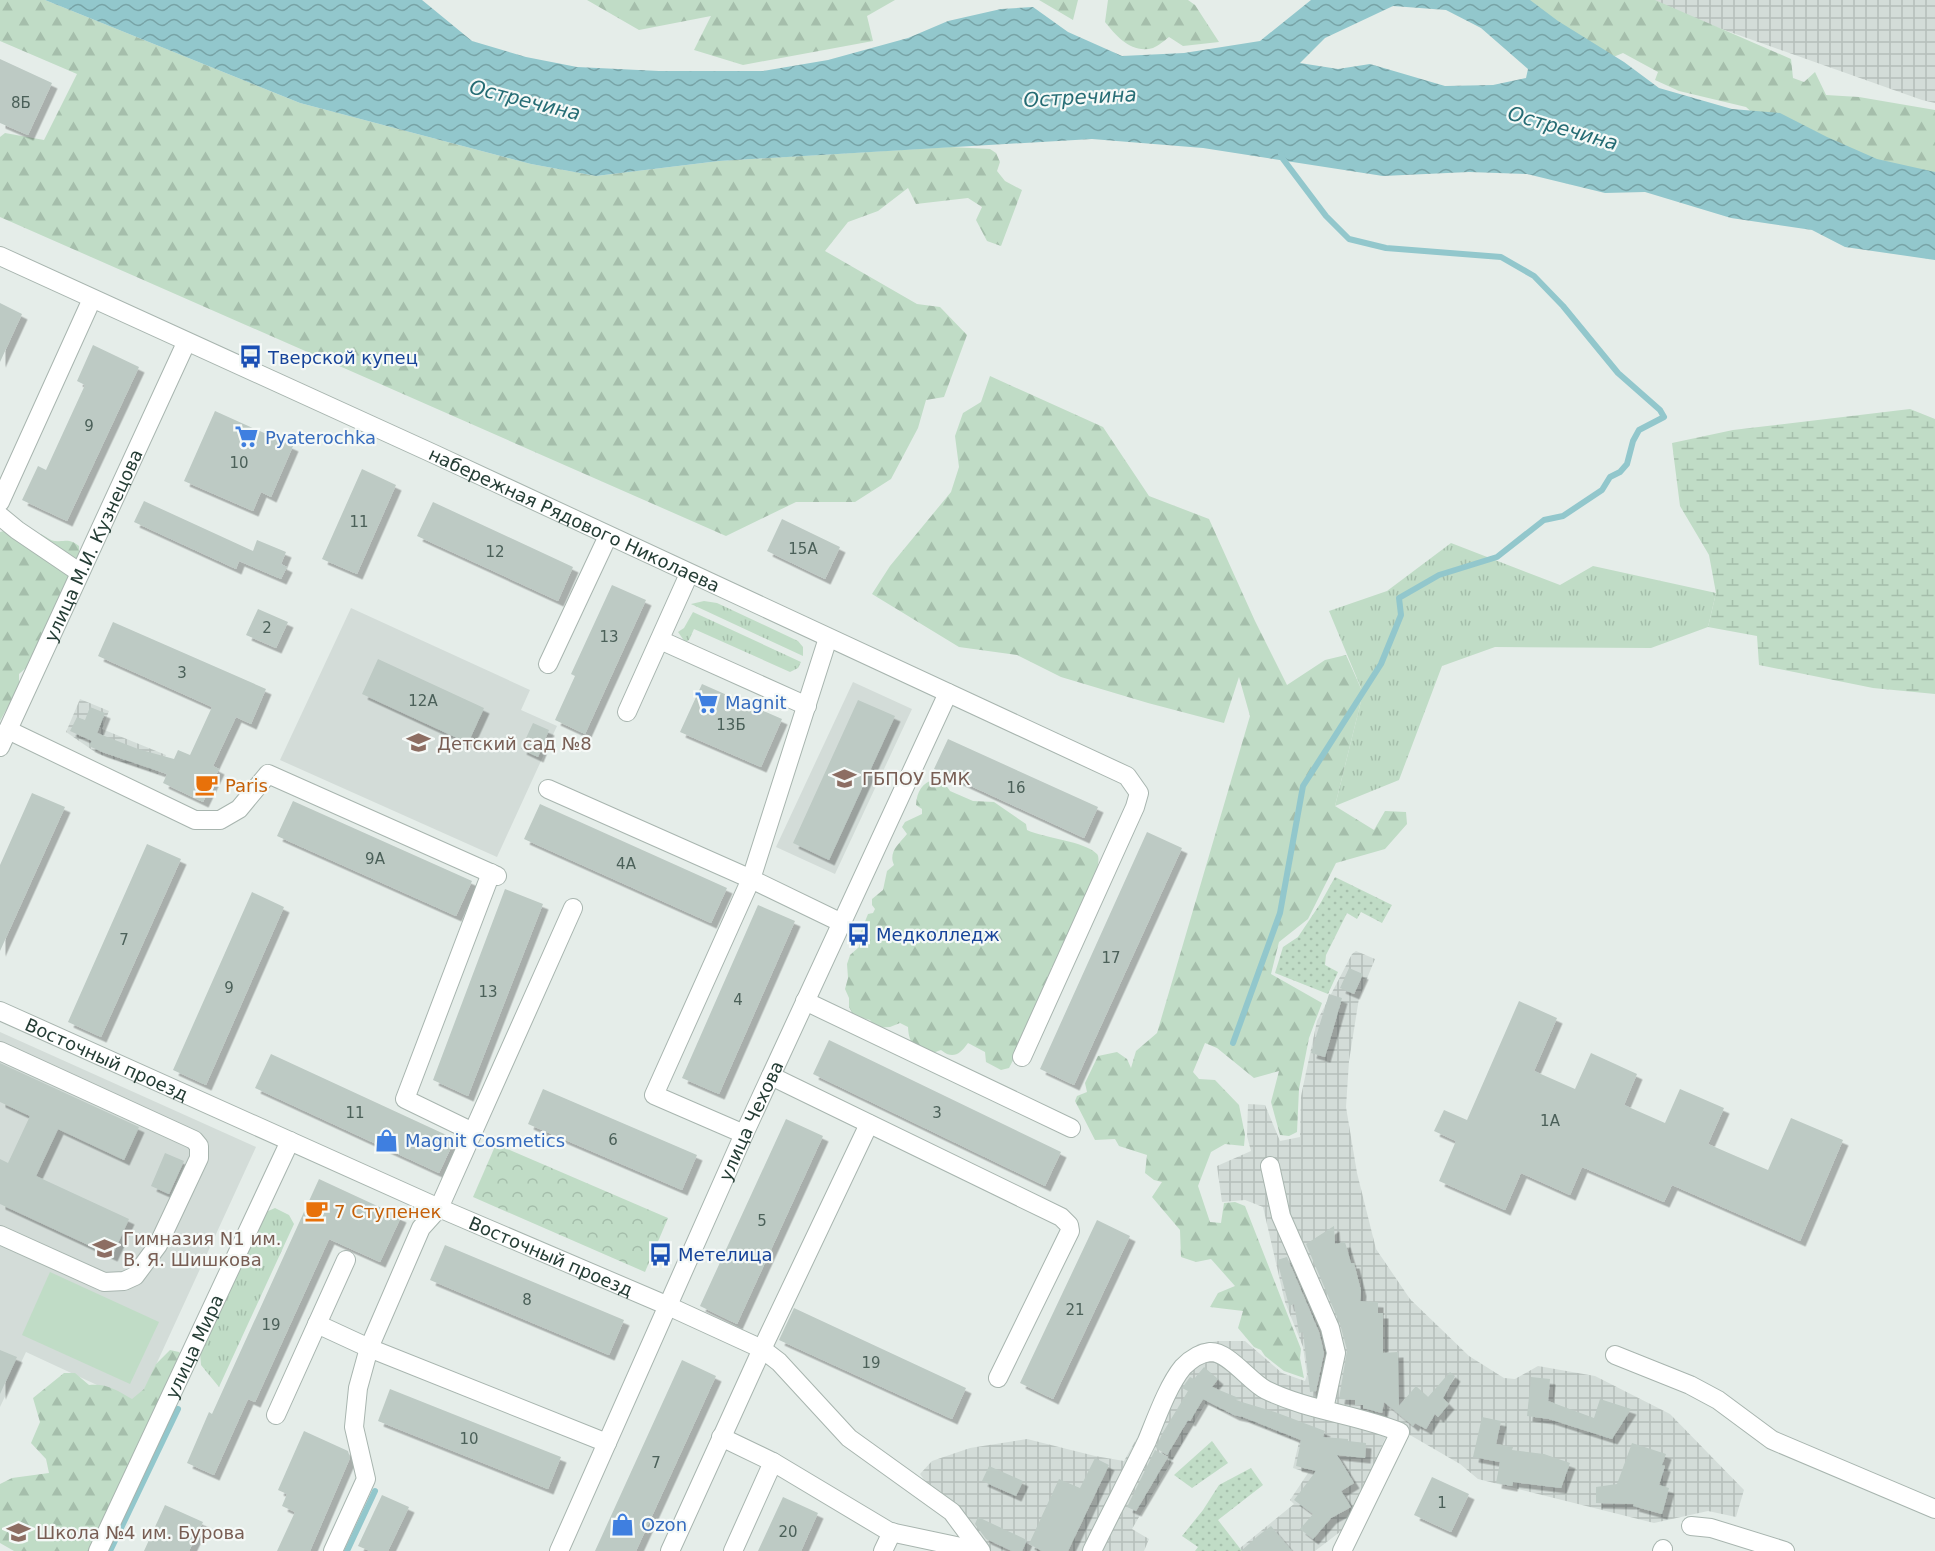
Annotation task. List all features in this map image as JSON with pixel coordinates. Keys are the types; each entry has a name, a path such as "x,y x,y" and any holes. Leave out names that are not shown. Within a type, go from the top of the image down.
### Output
{"street":[{"name":"набережная Рядового Николаева","path":"0,256 186,343 434,454 1128,776 1138,793 1130,819 1022,1057"},
{"path":"0,502 92,299"},
{"name":"улица М.И. Кузнецова","path":"4,738 186,343"},
{"path":"0,516 79,572"},
{"path":"548,664 608,536"},
{"path":"627,712 689,574"},
{"path":"744,1134 654,1095 751,879 828,638"},
{"path":"660,640 807,706"},
{"name":"улица Чехова","path":"559,1551 608,1443 666,1305 948,693"},
{"path":"4,738 195,820 220,820 239,809 268,774 494,874 405,1099 473,1132"},
{"path":"548,789 842,922"},
{"path":"333,1551 366,1479 354,1427 358,1388 369,1348 421,1228 439,1208 573,908"},
{"path":"805,1001 1071,1128"},
{"name":"Восточный проезд","path":"0,1011 420,1200 666,1305 762,1349 779,1362 849,1438 952,1512 980,1551"},
{"path":"0,1051 194,1140 199,1146 199,1158 158,1245 135,1276 124,1281 104,1282 0,1235"},
{"path":"771,1077 1061,1217 1069,1225 1070,1231 998,1378"},
{"path":"670,1551 762,1349 869,1124"},
{"name":"улица Мира","path":"98,1551 290,1141"},
{"path":"1270,1166 1281,1216 1330,1328 1336,1353 1324,1409"},
{"path":"276,1415 346,1260"},
{"path":"317,1324 369,1348 608,1443"},
{"path":"1092,1551 1165,1398 1183,1368 1198,1355 1213,1352 1227,1359 1264,1389 1305,1406 1324,1409 1349,1418 1372,1420 1400,1432 1342,1551"},
{"path":"1615,1355 1718,1400 1772,1440 1935,1509"},
{"path":"722,1437 773,1462 892,1532 980,1551"},
{"path":"733,1551 773,1462"},
{"path":"1691,1526 1710,1528 1785,1551"},
{"path":"883,1551 892,1532"}],"shaded area":[{"path":"1640,0 1935,0 1935,103 1922,100"},
{"name":"Детский сад №8","path":"351,608 530,690 521,710 557,726 497,857 280,760"},
{"name":"ГБПОУ БМК","path":"853,682 912,709 835,874 776,847"},
{"path":"80,699 109,711 102,729 166,755 158,774 98,754 66,732"},
{"path":"1356,951 1375,959 1359,998 1349,1061 1346,1107 1357,1173 1376,1249 1410,1299 1469,1356 1504,1378 1515,1379 1538,1366 1595,1376 1670,1414 1744,1490 1736,1517 1708,1511 1654,1523 1478,1479 1460,1464 1391,1424 1349,1525 1315,1551 1242,1551 1240,1548 1294,1504 1290,1500 1308,1473 1293,1468 1299,1442 1205,1404 1132,1529 1149,1539 1144,1551 986,1551 966,1538 920,1474 932,1461 970,1448 1027,1439 1124,1461 1179,1363 1198,1344 1245,1341 1282,1373 1305,1381 1307,1375 1303,1347 1285,1302 1263,1207 1245,1200 1222,1202 1217,1166 1251,1151 1247,1136 1248,1104 1265,1105 1280,1141 1300,1137 1301,1096 1317,1021 1352,954"},
{"name":"Гимназия N1 им. В. Я. Шишкова","path":"0,1032 256,1147 138,1404 26,1352 0,1407"}],"green space":[{"path":"0,0 45,0 300,103 531,164 596,176 719,161 951,147 990,149 996,153 1000,162 997,171 1005,181 1022,190 1001,246 987,241 976,220 982,207 968,198 916,204 908,188 878,211 848,222 825,251 917,304 940,307 967,335 944,397 926,400 918,428 891,479 855,502 796,502 726,536 0,217 0,137 5,133 44,140 77,74 0,41"},
{"path":"587,0 895,0 867,16 873,41 743,65 694,50 711,16 639,30"},
{"path":"1039,0 1078,0 1073,20"},
{"path":"1108,0 1188,0 1195,5 1219,42 1183,46 1169,37 1153,48 1138,49 1126,43 1105,22"},
{"path":"1519,0 1655,0 1791,59 1793,78 1804,82 1815,72 1826,95 1859,97 1935,110 1935,180 1919,180 1756,116 1746,107 1679,91 1655,80 1658,72 1623,53 1606,60"},
{"path":"990,376 1103,427 1149,496 1209,519 1287,685 1325,660 1346,655 1363,693 1335,806 1374,830 1385,811 1406,812 1407,824 1385,849 1336,863 1308,919 1279,942 1271,974 1322,1003 1309,1038 1299,1089 1297,1132 1289,1136 1280,1135 1271,1102 1279,1071 1254,1078 1217,1048 1205,1043 1193,1072 1199,1079 1215,1080 1239,1105 1245,1135 1244,1146 1225,1144 1211,1152 1198,1186 1210,1222 1221,1223 1224,1203 1235,1202 1245,1206 1301,1349 1300,1358 1304,1378 1284,1371 1261,1350 1254,1347 1238,1328 1243,1311 1210,1307 1218,1293 1235,1286 1211,1259 1196,1262 1181,1257 1180,1230 1152,1197 1162,1182 1154,1180 1145,1173 1147,1155 1119,1146 1115,1139 1095,1140 1075,1101 1077,1096 1087,1092 1085,1083 1098,1056 1117,1052 1127,1059 1131,1068 1136,1051 1157,1033 1250,716 1239,677 1224,723 1061,677 1017,655 959,647 872,594 890,566 951,492 959,467 955,436 963,413 981,402"},
{"path":"1910,409 1935,419 1935,694 1873,688 1759,665 1757,636 1708,627 1716,593 1709,555 1680,506 1672,443 1733,430"},
{"path":"8,530 27,540 41,534 53,541 72,542 79,546 79,562 34,661 19,674 19,686 0,721 0,532"},
{"path":"1451,543 1560,585 1593,566 1716,593 1708,627 1651,648 1495,647 1442,666 1399,780 1335,806 1363,693 1329,611 1387,591"},
{"path":"704,601 717,603 798,641 803,647 803,656 691,604"},
{"path":"693,612 801,662 798,668 790,672 694,629 689,640 685,642 678,632 684,628"},
{"path":"935,779 945,784 950,791 973,801 994,802 1026,824 1027,830 1083,846 1097,854 1097,872 1080,920 1064,955 1051,968 1051,987 1009,1068 1001,1070 986,1062 985,1052 968,1043 953,1055 941,1050 930,1054 911,1042 908,1027 900,1023 890,1027 876,1028 870,1020 854,1016 849,1007 849,998 845,989 850,955 859,947 860,934 868,914 873,913 875,909 872,899 883,890 887,871 894,865 893,852 907,834 902,827 905,822 922,814 922,809 916,805 919,792 924,785"},
{"path":"1335,877 1392,905 1382,923 1361,912 1357,919 1347,913 1326,955 1325,965 1338,972 1328,994 1275,973 1283,947 1298,937"},
{"path":"496,1144 668,1218 645,1272 473,1197"},
{"path":"275,1208 289,1215 294,1224 219,1387 201,1365 200,1352 266,1212"},
{"path":"50,1272 159,1322 130,1384 22,1335"},
{"path":"170,1350 179,1352 185,1359 151,1426 139,1440 138,1452 94,1551 14,1551 0,1543 0,1484 12,1478 49,1473 46,1459 31,1443 40,1422 33,1398 64,1373 75,1373 89,1385 106,1386 132,1399 144,1389 156,1364"},
{"path":"1212,1441 1228,1463 1192,1488 1174,1475"},
{"path":"1251,1468 1263,1485 1218,1520 1242,1551 1195,1551 1198,1547 1182,1536 1219,1485"}],"water":[{"name":"Остречина","path":"45,0 422,0 472,41 526,57 577,67 659,71 763,71 828,60 908,38 948,21 1001,9 1033,7 1068,32 1122,56 1184,53 1260,41 1311,0 1530,0 1659,88 1732,109 1780,113 1877,159 1935,172 1935,260 1845,247 1812,230 1731,218 1645,192 1605,193 1527,174 1469,172 1383,176 1203,148 1092,139 719,161 596,176 531,164 300,103","holes":["1393,6 1446,10 1481,28 1528,69 1526,78 1493,85 1445,86 1370,64 1338,69 1300,63 1325,38"]}],"building":[{"path":"0,59 52,83 28,135 0,123"},
{"path":"0,303 22,314 0,362"},
{"path":"93,345 139,367 67,521 22,500 38,466 46,470 85,385 77,381"},
{"path":"215,411 293,446 271,497 261,492 253,511 184,481"},
{"path":"362,469 396,485 357,574 322,559"},
{"path":"144,501 253,551 257,540 286,552 281,564 287,567 281,579 239,561 236,569 134,522"},
{"path":"433,502 573,567 558,601 417,536"},
{"path":"782,519 840,547 825,579 767,551"},
{"path":"612,585 646,600 585,734 555,720 575,676 571,674"},
{"path":"258,609 288,622 276,648 246,635"},
{"path":"113,622 266,689 251,724 236,717 213,766 219,769 203,802 163,783 167,774 102,752 89,746 92,741 70,731 77,717 85,720 90,707 105,713 97,733 138,749 174,759 178,750 190,755 212,707 98,656"},
{"path":"378,659 484,708 468,743 362,694"},
{"path":"702,684 782,719 761,767 680,732"},
{"path":"858,700 895,716 829,860 793,843"},
{"path":"533,723 549,730 538,757 521,749"},
{"path":"948,739 1098,807 1084,838 934,769"},
{"path":"32,793 65,807 0,951 0,865"},
{"path":"293,801 472,881 456,916 277,836"},
{"path":"540,804 727,888 711,923 524,839"},
{"path":"1147,832 1182,848 1074,1085 1040,1069"},
{"path":"147,844 181,859 101,1037 68,1022"},
{"path":"505,889 543,904 468,1096 433,1080"},
{"path":"252,892 284,907 206,1085 173,1070"},
{"path":"758,905 795,921 719,1094 682,1078"},
{"path":"1349,968 1363,974 1354,994 1340,988"},
{"path":"1329,994 1342,998 1325,1057 1311,1053"},
{"path":"1519,1001 1557,1018 1534,1071 1575,1089 1591,1053 1637,1074 1624,1105 1665,1123 1680,1089 1724,1108 1708,1144 1768,1170 1791,1118 1843,1140 1800,1241 1672,1185 1664,1202 1582,1167 1570,1195 1521,1173 1505,1210 1439,1181 1456,1141 1434,1131 1444,1110 1467,1120"},
{"path":"829,1040 1061,1152 1045,1186 813,1074"},
{"path":"271,1054 455,1139 439,1173 255,1088"},
{"path":"0,1063 139,1127 124,1160 58,1129 36,1176 129,1219 112,1256 0,1204 0,1159 8,1163 30,1116 0,1102"},
{"path":"543,1089 697,1155 682,1190 528,1124"},
{"path":"786,1119 823,1136 737,1324 700,1306"},
{"path":"165,1153 184,1161 169,1194 151,1186"},
{"path":"319,1179 401,1217 380,1262 329,1239 255,1402 248,1399 214,1475 187,1463 209,1412 212,1414"},
{"path":"1097,1220 1130,1236 1053,1399 1020,1383"},
{"path":"1334,1226 1335,1244 1345,1242 1351,1263 1354,1263 1361,1291 1360,1301 1378,1302 1378,1313 1383,1313 1383,1353 1398,1352 1399,1406 1416,1386 1428,1397 1450,1372 1455,1376 1443,1398 1449,1404 1438,1417 1435,1414 1426,1429 1415,1423 1413,1426 1384,1402 1382,1413 1363,1408 1363,1405 1355,1405 1355,1400 1339,1399 1347,1350 1340,1324 1306,1244"},
{"path":"445,1245 624,1320 609,1355 430,1280"},
{"path":"1287,1257 1319,1332 1324,1353 1316,1391 1310,1392 1303,1332 1299,1333 1294,1304 1289,1306 1277,1260"},
{"path":"794,1308 966,1388 952,1419 779,1340"},
{"path":"0,1350 17,1357 0,1394"},
{"path":"682,1360 716,1376 636,1551 595,1551"},
{"path":"1204,1367 1218,1379 1212,1387 1241,1399 1235,1400 1325,1431 1323,1437 1366,1443 1365,1458 1337,1455 1354,1483 1341,1491 1351,1507 1331,1518 1313,1539 1300,1529 1313,1514 1294,1500 1316,1471 1296,1466 1301,1440 1234,1415 1203,1399 1167,1455 1156,1448 1188,1391 1182,1388 1190,1377 1194,1379"},
{"path":"1531,1377 1550,1379 1548,1401 1594,1418 1600,1399 1631,1409 1612,1439 1549,1419 1527,1416"},
{"path":"390,1389 561,1457 548,1489 378,1421"},
{"path":"1482,1417 1501,1421 1496,1444 1513,1447 1512,1450 1544,1454 1570,1463 1561,1488 1513,1482 1512,1486 1496,1483 1500,1462 1473,1457"},
{"path":"304,1431 348,1451 350,1458 310,1551 277,1551 295,1512 282,1506 287,1494 278,1490"},
{"path":"1632,1443 1666,1454 1659,1485 1669,1488 1662,1514 1633,1506 1634,1504 1596,1503 1596,1487 1617,1484"},
{"path":"1155,1450 1168,1457 1136,1511 1127,1507"},
{"path":"1095,1458 1109,1465 1068,1551 1042,1551 1029,1544 1059,1479 1080,1488"},
{"path":"989,1466 1023,1481 1016,1496 982,1481"},
{"path":"1432,1477 1469,1494 1451,1532 1414,1515"},
{"path":"382,1495 409,1507 388,1551 370,1551 358,1546"},
{"path":"783,1497 818,1513 801,1551 758,1551"},
{"path":"165,1505 203,1522 189,1551 144,1551"},
{"path":"978,1517 1027,1540 1022,1551 1012,1551 986,1539 975,1524"},
{"path":"1271,1526 1292,1551 1241,1551 1259,1535"}],"waterway":[{"path":"1233,1043 1280,913 1303,786 1381,664 1401,615 1399,598 1439,575 1497,557 1544,520 1563,516 1602,490 1610,477 1620,472 1627,464 1633,441 1639,430 1664,417 1660,410 1618,373 1563,306 1534,276 1501,257 1386,248 1349,239 1326,216 1281,154"},
{"path":"110,1551 178,1409"},
{"path":"347,1551 375,1491"}],"place":[{"name":"Тверской купец","path":"250,357"},
{"name":"Pyaterochka","path":"247,437"},
{"name":"Magnit","path":"707,702"},
{"name":"Детский сад №8","path":"419,743"},
{"name":"ГБПОУ БМК","path":"844,778"},
{"name":"Paris","path":"207,785"},
{"name":"Медколледж","path":"858,934"},
{"name":"Magnit Cosmetics","path":"387,1140"},
{"name":"7 Ступенек","path":"316,1211"},
{"name":"Гимназия N1 им. В. Я. Шишкова","path":"105,1248"},
{"name":"Метелица","path":"660,1254"},
{"name":"Ozon","path":"623,1524"},
{"name":"Школа №4 им. Бурова","path":"18,1532"}]}
